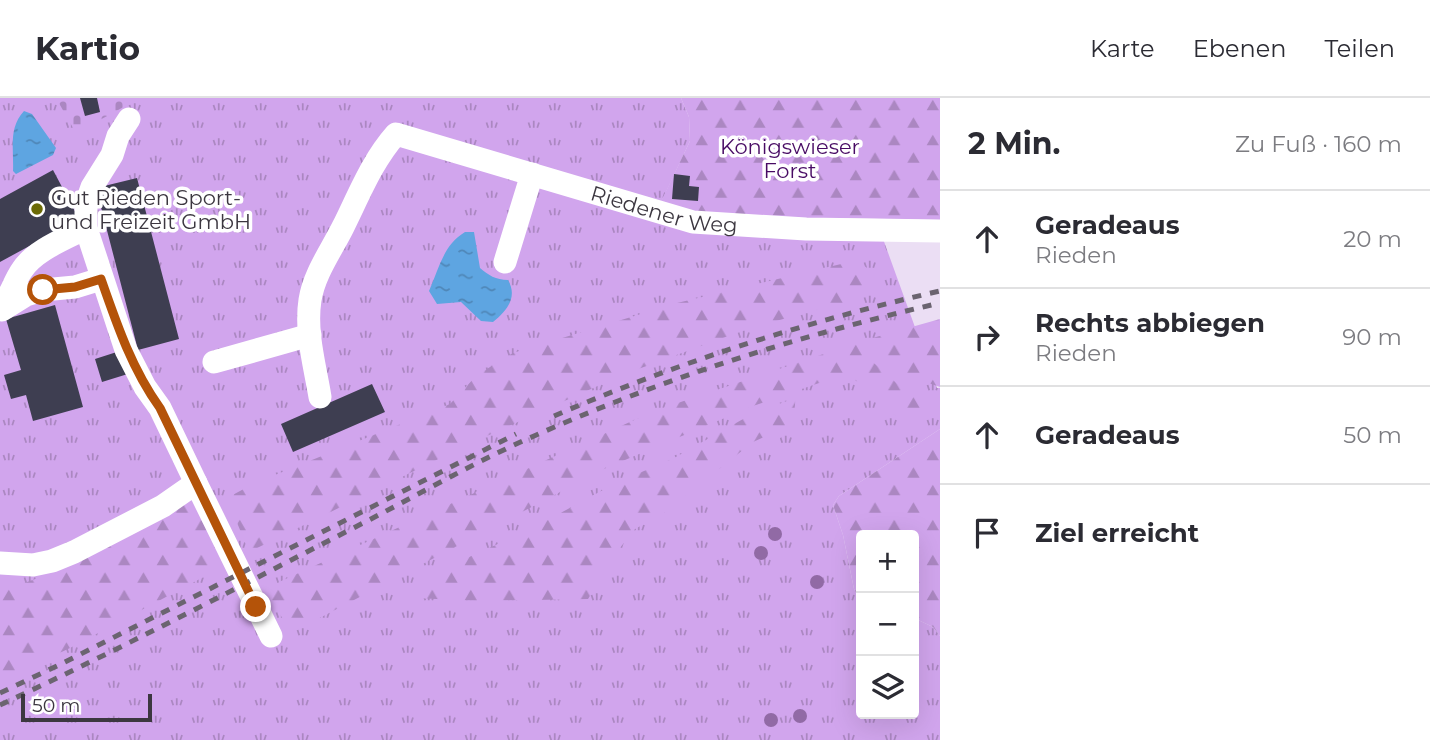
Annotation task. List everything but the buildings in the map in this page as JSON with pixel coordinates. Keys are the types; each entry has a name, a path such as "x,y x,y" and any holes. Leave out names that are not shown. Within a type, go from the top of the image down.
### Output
{"street":[{"path":"129,119 118,136 112,155 92,187 86,205 86,228 127,350 145,387 160,408 271,636"},
{"name":"Riedener Weg","path":"310,335 309,303 313,284 364,183 384,147 396,134 693,222 806,229 940,231"},
{"path":"505,262 532,174"},
{"path":"0,309 13,291 22,269 46,250 86,228"},
{"path":"0,309 26,295 43,290 75,287 101,279"},
{"path":"215,362 310,335 320,397"},
{"path":"0,562 33,565 74,552 163,506 196,484"}],"green space":[{"path":"0,98 681,98 689,117 690,141 657,211 882,236 937,388 940,388 940,429 839,496 833,505 856,592 856,719 919,719 919,620 933,627 940,636 940,740 0,740"},
{"path":"56,98 80,98 85,116 100,112 97,98 140,98 76,133"},
{"name":"Königswieser Forst","path":"681,98 940,98 940,220 754,220 656,212 690,141 689,117"},
{"path":"858,260 869,270 871,293 750,328 622,375 467,445 249,552 227,498 253,484 450,404 477,375 513,353 677,303"},
{"path":"940,319 940,387 917,379 879,355 869,339"},
{"path":"856,343 866,356 903,389 937,399 908,420 887,412 871,390 845,374 753,406 606,468 291,633 270,597 279,582 654,411"},
{"path":"795,398 791,420 769,453 766,436 753,442 664,513 635,529 619,549 588,599 477,601 416,598 436,572 531,529 614,484 674,458 752,414"},
{"path":"940,429 940,636 933,627 919,620 919,530 856,530 856,592 833,505 839,496"},
{"path":"198,499 228,564 70,648 0,681 0,592 38,578 165,507"}],"water":[{"path":"24,111 32,114 56,148 53,155 16,174 13,171 14,132"},
{"path":"465,232 474,232 480,268 492,277 508,280 511,286 509,303 493,322 481,321 461,302 437,304 429,291 447,251"}],"railway":[{"path":"554,416 648,378 744,344 940,291"},
{"path":"0,705 185,614 492,456 583,415 734,360 836,329 940,303"},
{"path":"0,693 516,434"}],"place":[{"name":"Gut Rieden Sport- und Freizeit GmbH","path":"37,209"}],"route":[{"path":"43,290 75,287 101,279 127,350 145,387 160,408 256,607"}]}
